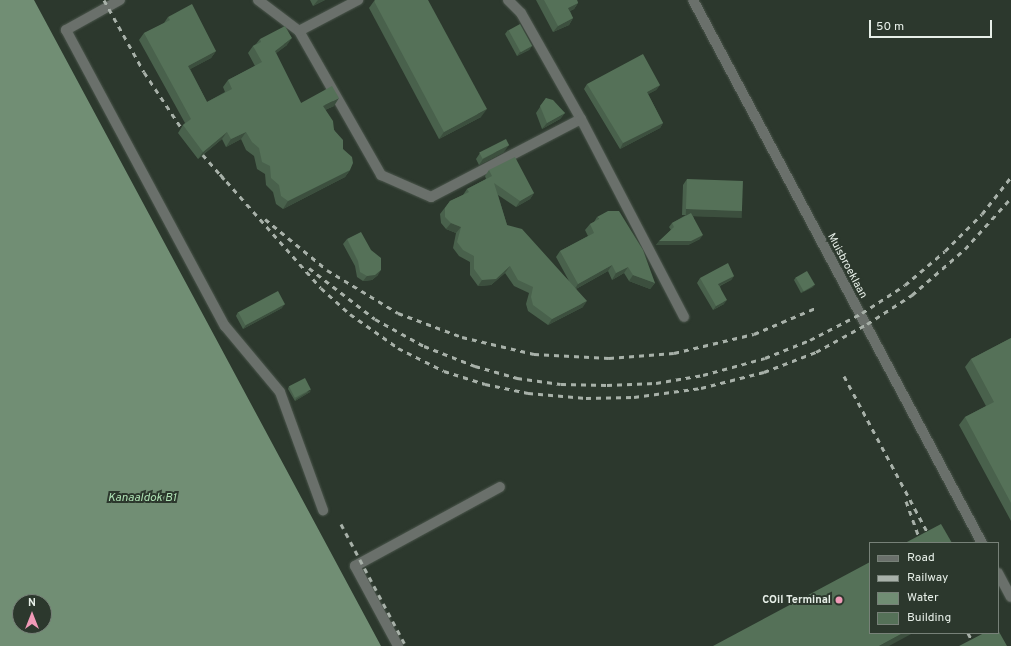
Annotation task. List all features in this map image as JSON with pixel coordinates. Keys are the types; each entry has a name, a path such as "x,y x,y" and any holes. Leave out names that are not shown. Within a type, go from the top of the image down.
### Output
{"street":[{"path":"120,0 66,30 225,326 280,392 324,510"},
{"path":"258,0 299,31 381,175 430,197 581,119"},
{"path":"299,31 358,0"},
{"path":"508,0 522,13 581,119 684,317"},
{"name":"Muisbroeklaan","path":"693,0 877,351 981,542"},
{"path":"398,646 355,566 500,487"},
{"path":"999,575 1011,597"}],"water":[{"name":"Kanaaldok B1","path":"0,0 34,0 381,646 0,646"}],"building":[{"path":"428,0 487,109 444,132 374,1"},
{"path":"544,0 577,0 578,3 568,8 573,18 558,26"},
{"path":"192,4 216,51 188,66 207,102 232,89 228,80 262,62 253,46 261,42 260,39 285,26 292,38 275,51 301,103 332,86 339,98 323,106 333,121 334,130 343,140 343,149 352,157 353,163 350,170 288,201 281,196 279,185 271,178 270,166 262,162 259,148 252,142 246,132 231,139 227,132 203,152 183,125 191,119 144,33 170,20 168,17"},
{"path":"520,24 532,46 521,52 509,30"},
{"path":"643,54 660,85 647,92 663,123 623,143 587,84"},
{"path":"546,98 553,100 565,113 547,123 540,106"},
{"path":"506,139 509,145 482,159 479,153"},
{"path":"515,157 534,193 520,201 494,183 507,225 522,229 587,301 552,319 533,305 531,297 533,287 518,280 510,266 496,279 482,280 474,269 474,256 463,250 457,242 461,227 451,223 445,217 445,208 450,201 469,192 467,189 492,176 489,170"},
{"path":"687,179 743,181 742,211 686,209"},
{"path":"608,211 619,211 643,250 655,283 633,275 628,267 616,273 612,265 578,284 560,251 594,233 590,224 599,219 597,217"},
{"path":"691,213 703,235 691,241 659,241 674,227 672,223"},
{"path":"361,232 371,250 381,258 381,270 375,275 367,276 360,272 358,261 347,239"},
{"path":"728,263 734,276 718,284 727,300 716,306 700,278"},
{"path":"807,271 815,285 804,291 796,278"},
{"path":"278,291 285,304 245,325 238,312"},
{"path":"1011,338 1011,503 965,417 994,402 971,359"},
{"path":"305,378 311,390 295,398 289,386"},
{"path":"941,524 951,542 907,542"},
{"name":"COil Terminal","path":"869,563 869,634 901,634 879,646 713,646"},
{"path":"999,632 1007,646 959,646 982,634 999,634"}],"railway":[{"path":"104,0 144,72 182,129"},
{"path":"196,147 224,179"},
{"path":"220,174 321,288 350,314 398,348 444,371 485,384 528,393 586,398 634,397 701,388 764,372 816,352 867,324 912,295 965,249 1011,198"},
{"path":"309,268 375,319 424,346 475,366 517,378 561,384 607,385 656,383 703,375 765,358 810,340 862,313 905,285 945,251 982,214 1011,177"},
{"path":"265,219 327,270 398,313 462,337 534,354 609,358 674,353 754,334 818,307"},
{"path":"844,376 932,542"},
{"path":"906,501 921,542"},
{"path":"341,524 406,646"},
{"path":"969,634 975,646"}],"place":[{"name":"COil Terminal","path":"839,600"}]}
